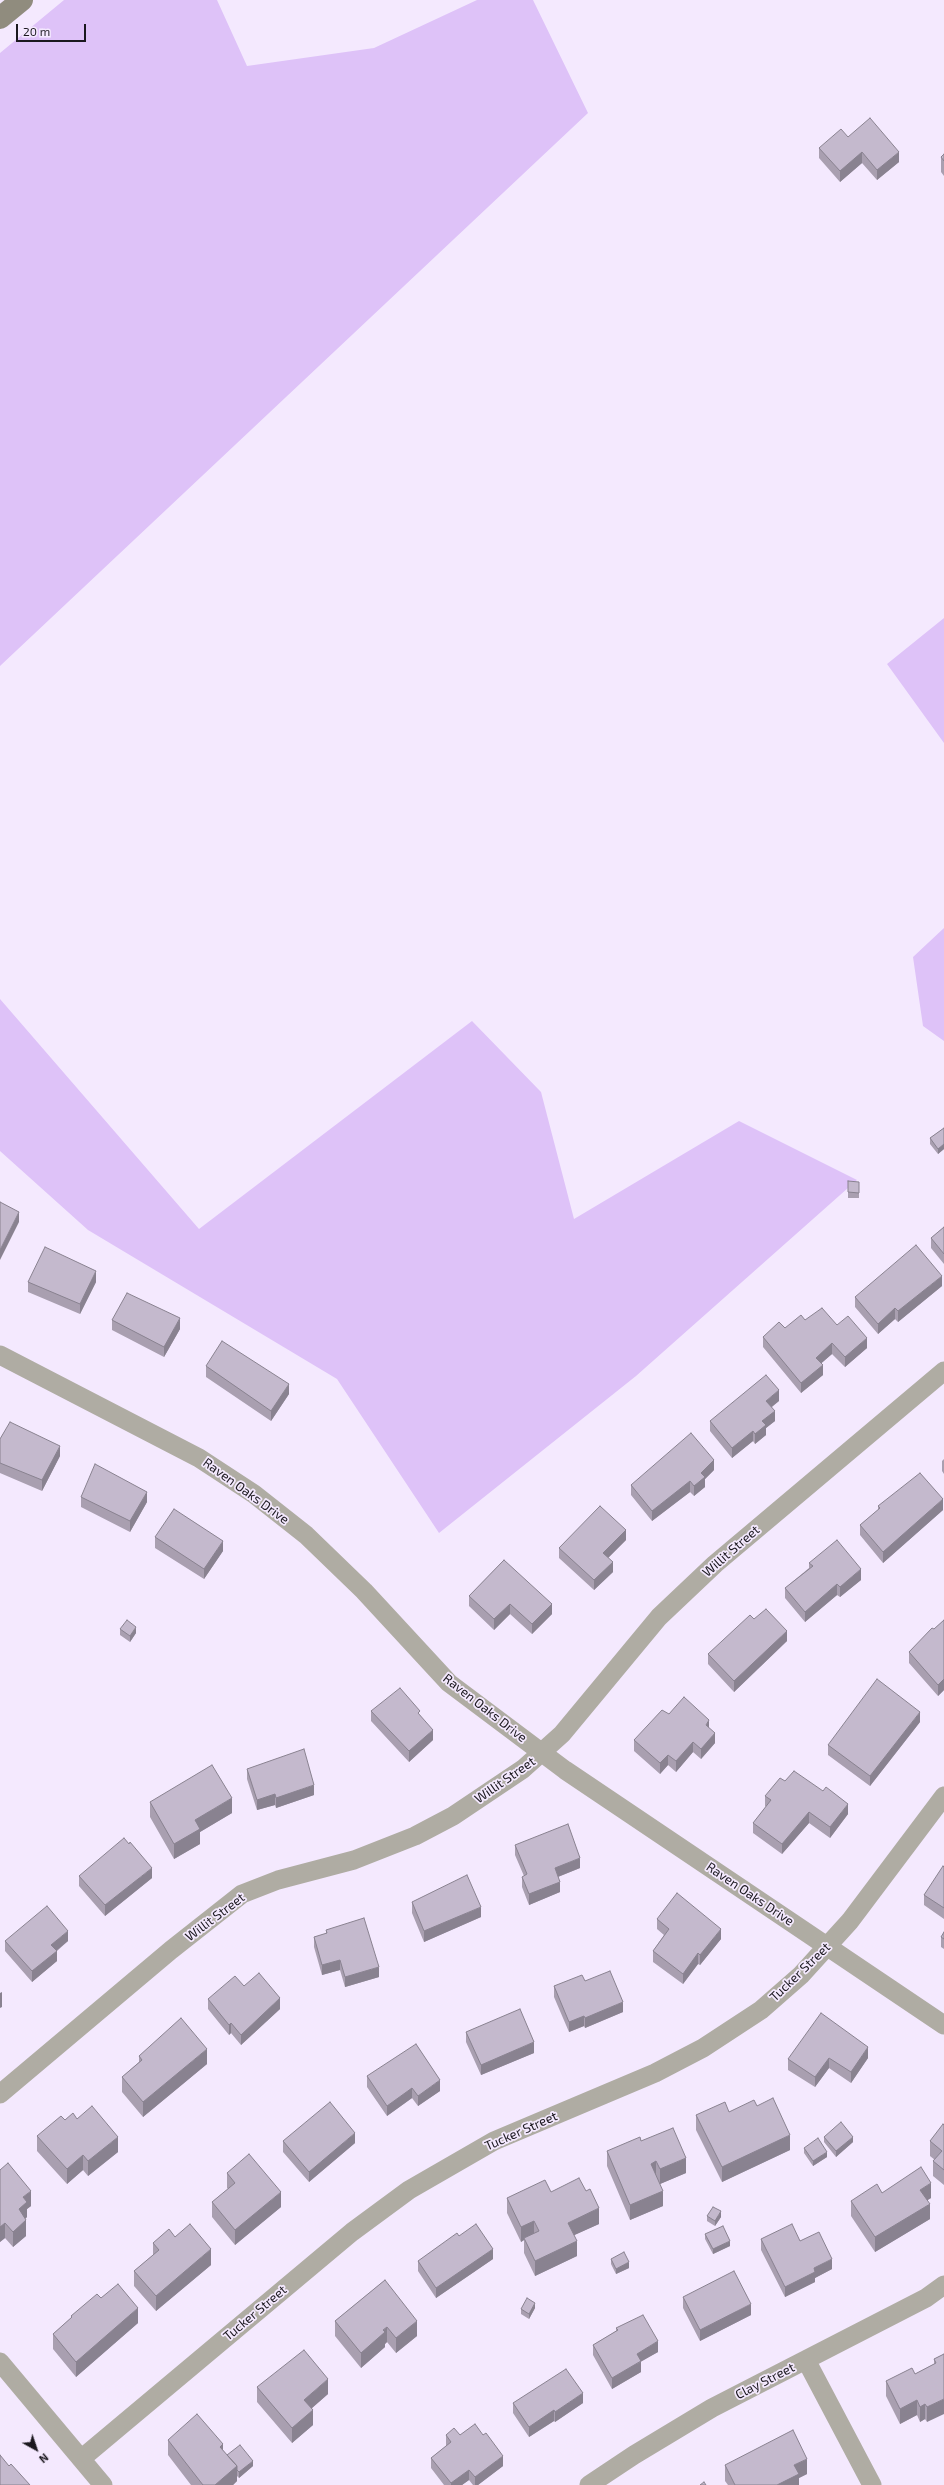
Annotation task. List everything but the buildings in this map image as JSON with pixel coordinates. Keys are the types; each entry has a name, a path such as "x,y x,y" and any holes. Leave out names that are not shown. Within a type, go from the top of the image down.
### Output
{"street":[{"path":"0,18 22,0"},
{"name":"Raven Oaks Drive","path":"0,1355 199,1458 254,1494 316,1545 364,1591 449,1683 572,1775 944,2024"},
{"name":"Willit Street","path":"0,2094 231,1902 278,1880 354,1860 415,1836 453,1816 544,1753 562,1734 670,1606 715,1564 944,1371"},
{"name":"Tucker Street","path":"81,2459 352,2232 409,2190 494,2141 655,2073 703,2048 761,2010 801,1975 850,1921 944,1796"},
{"name":"Clay Street","path":"589,2485 634,2455 712,2408 926,2298 944,2285"},
{"path":"806,2360 872,2485"},
{"path":"0,2362 104,2485"}],"shaded area":[{"path":"64,0 217,0 247,66 374,48 477,0 533,0 588,113 0,666 0,53"},
{"path":"944,618 944,743 887,664"},
{"path":"944,928 944,1041 923,1026 913,957"},
{"path":"0,999 199,1229 472,1021 541,1092 574,1219 739,1121 857,1180 636,1376 439,1533 337,1379 88,1230 0,1151"}]}
